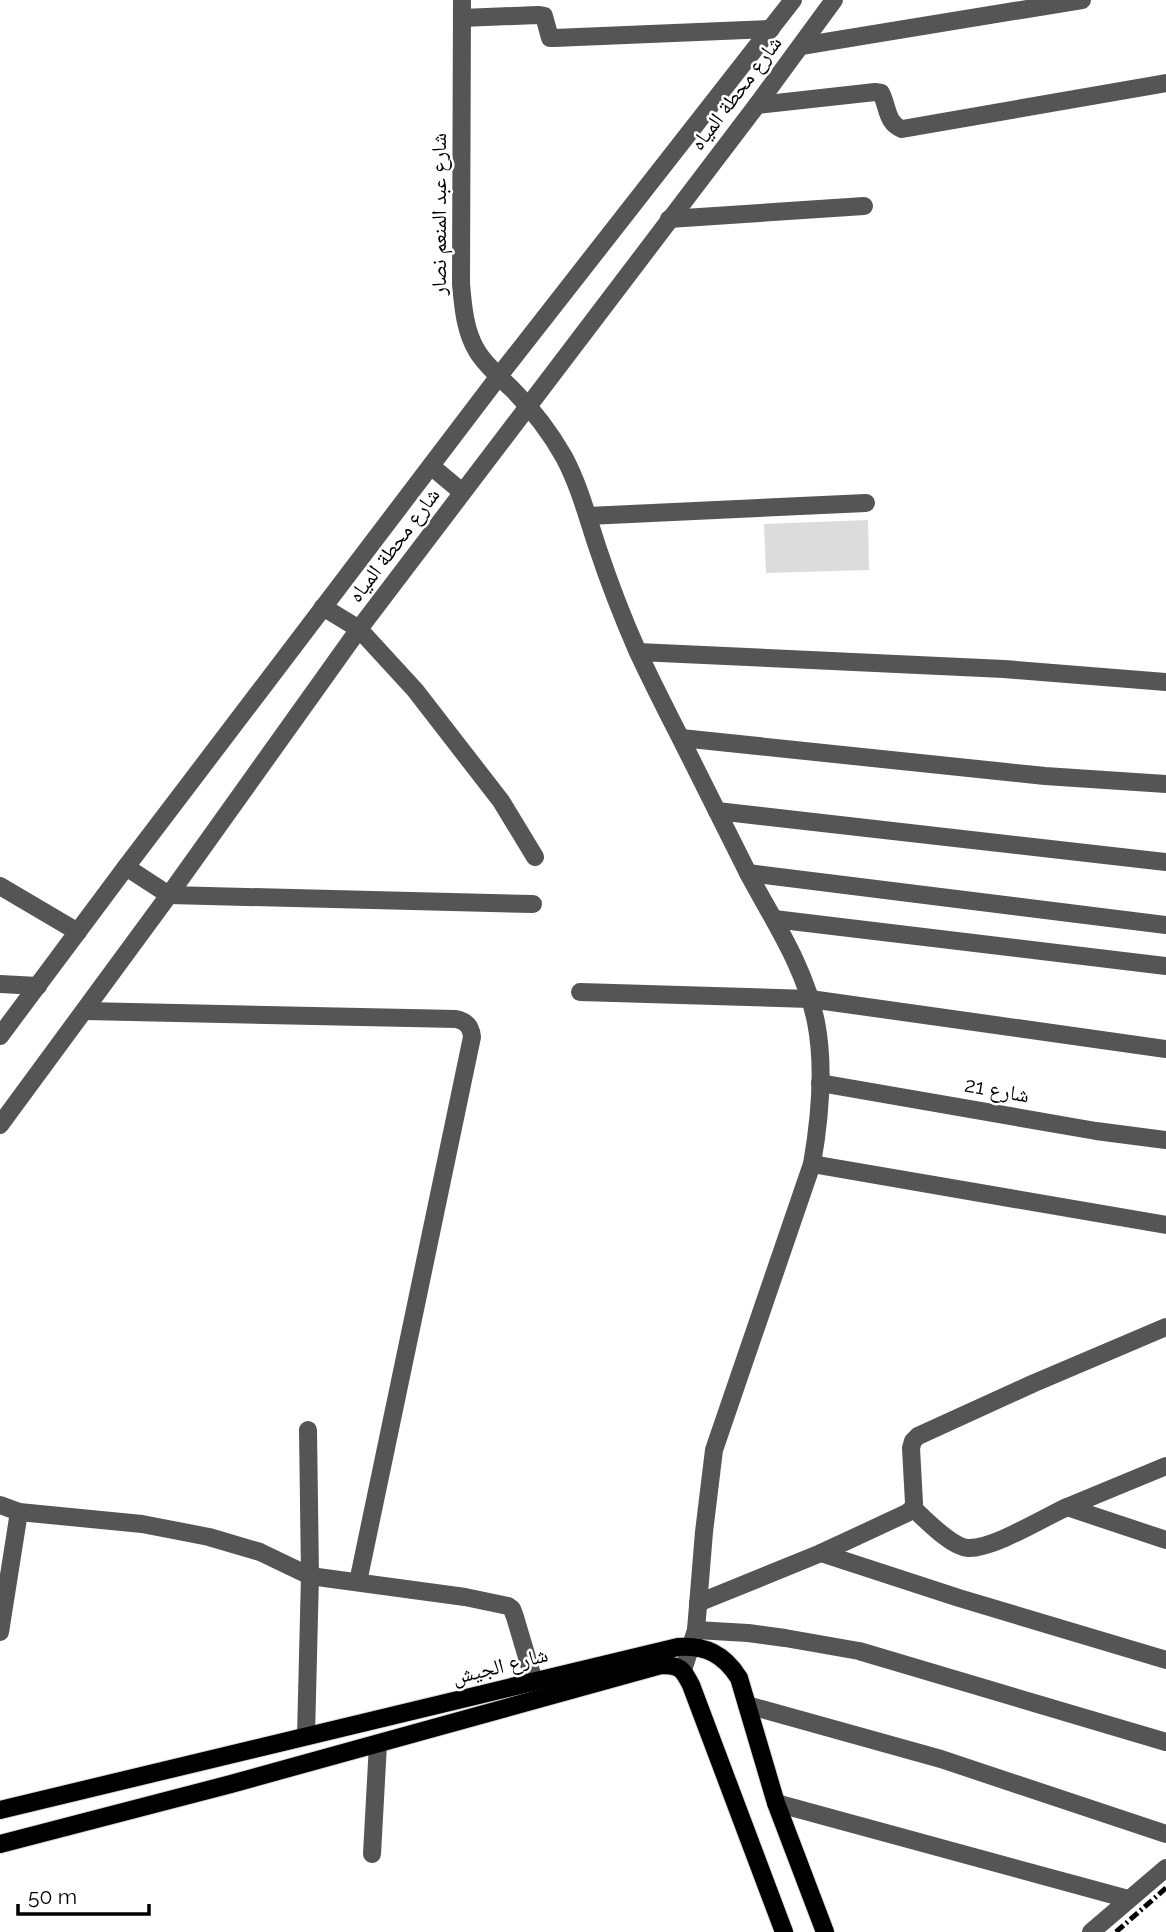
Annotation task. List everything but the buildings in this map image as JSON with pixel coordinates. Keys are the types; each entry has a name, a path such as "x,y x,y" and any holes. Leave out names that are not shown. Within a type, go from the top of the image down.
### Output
{"main road":[{"name":"شارع الجيش","path":"0,1811 678,1647 693,1638"},
{"path":"693,1638 733,1668 739,1678 776,1803 825,1932"},
{"name":"شارع الجيش","path":"0,1844 231,1784 661,1665 673,1665 683,1670"},
{"path":"683,1670 784,1932"},
{"path":"223,1756 231,1784"}],"street":[{"name":"شارع محطة المياه","path":"0,1036 499,376 793,0"},
{"name":"شارع محطة المياه","path":"0,1125 359,629 834,0"},
{"path":"801,46 1082,0"},
{"path":"462,9 544,16 550,38 772,29"},
{"name":"شارع عبد المنعم نصار","path":"462,9 461,285 463,312 469,333 477,351 528,405 563,455 580,493 616,600 638,652 748,873 793,956 810,999 819,1043 818,1129 812,1164 714,1450 698,1603 693,1638 683,1670"},
{"path":"757,105 875,92 884,97 894,126 902,129 1166,83"},
{"path":"669,219 864,206"},
{"path":"431,466 462,492"},
{"path":"587,516 866,503"},
{"path":"323,607 359,629 415,690 501,801 535,857"},
{"path":"638,652 1004,669 1166,682"},
{"path":"681,738 1045,776 1166,784"},
{"path":"717,811 1166,862"},
{"path":"126,867 169,895 533,904"},
{"path":"748,873 1166,925"},
{"path":"0,886 78,932"},
{"path":"774,919 1166,966"},
{"path":"0,984 38,986"},
{"path":"580,992 810,999 1166,1049"},
{"path":"85,1011 456,1019 468,1024 471,1030 358,1582"},
{"name":"شارع 21","path":"820,1083 1166,1140"},
{"path":"812,1164 1166,1225"},
{"path":"698,1603 821,1553 907,1513 913,1508 911,1448 918,1436 1166,1327"},
{"path":"306,1736 310,1576 308,1430"},
{"path":"913,1508 951,1541 961,1547 978,1547 1166,1466"},
{"path":"0,1506 19,1512 142,1524 260,1552 310,1576 465,1597 509,1606 516,1617 534,1681"},
{"path":"1067,1507 1166,1540"},
{"path":"0,1632 19,1512"},
{"path":"821,1553 959,1598 1166,1660"},
{"path":"693,1638 748,1633 859,1651 1166,1742"},
{"path":"747,1705 941,1759 1166,1834"},
{"path":"372,1854 378,1744"},
{"path":"776,1803 1128,1899"},
{"path":"1091,1932 1166,1868"}],"shaded area":[{"path":"868,520 869,570 766,573 764,524"}],"railway":[{"path":"1116,1932 1166,1888"}]}
